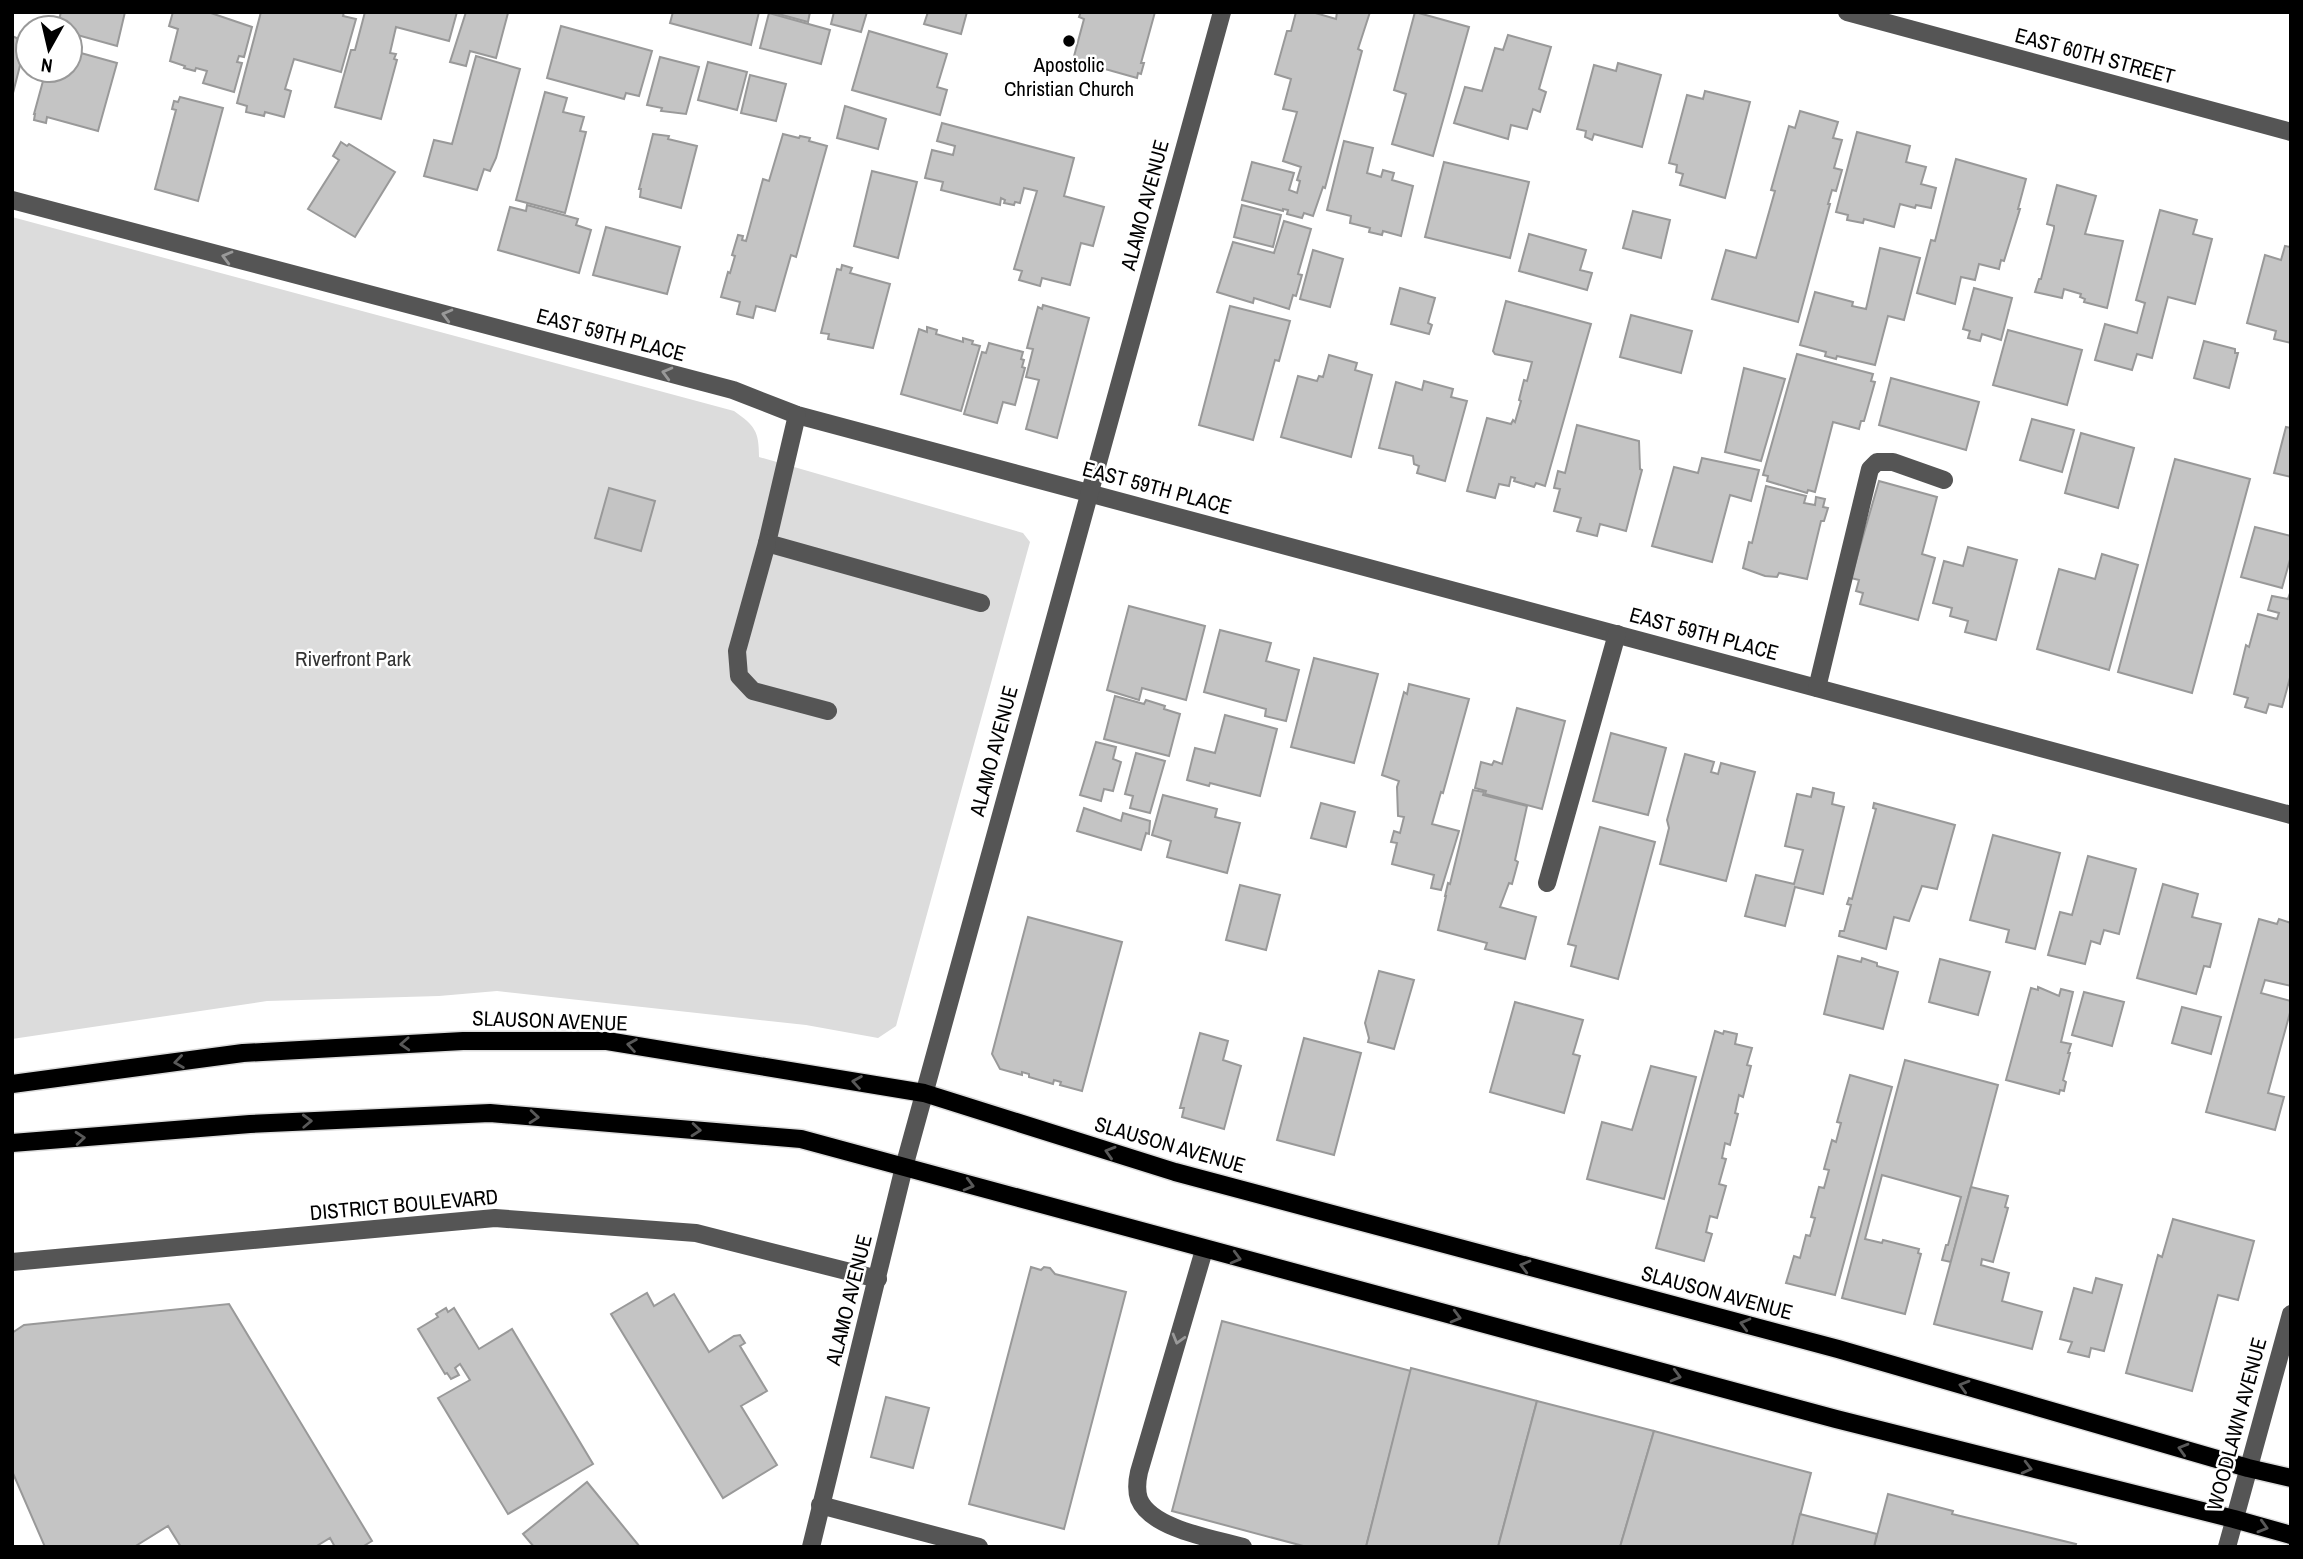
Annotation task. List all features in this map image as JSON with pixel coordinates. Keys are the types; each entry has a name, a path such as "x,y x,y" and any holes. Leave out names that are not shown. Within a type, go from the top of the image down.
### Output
{"main road":[{"name":"SLAUSON AVENUE","path":"12,1084 243,1054 463,1041 607,1041 924,1093 1175,1172 1838,1349 2248,1468 2291,1478"},
{"path":"12,1143 250,1124 490,1113 801,1139 1836,1419 2291,1535"}],"street":[{"name":"ALAMO AVENUE","path":"811,1547 904,1167 1222,12"},
{"name":"EAST 60TH STREET","path":"1847,12 2291,132"},
{"name":"EAST 59TH PLACE","path":"12,200 733,390 797,415 2291,815"},
{"path":"797,415 767,543 737,651 739,676 753,691 828,711"},
{"path":"1817,688 1870,468 1877,462 1893,462 1944,480"},
{"path":"767,543 981,603"},
{"path":"1547,883 1617,634"},
{"name":"DISTRICT BOULEVARD","path":"12,1262 495,1218 696,1233 878,1279"},
{"path":"1204,1250 1136,1487 1140,1502 1161,1520 1182,1531 1243,1547"},
{"name":"WOODLAWN AVENUE","path":"2227,1547 2291,1314"},
{"path":"820,1505 979,1547"}],"green space":[{"name":"Riverfront Park","path":"12,217 734,411 747,421 757,435 759,457 1023,533 1030,542 896,1026 878,1038 806,1025 497,991 439,996 267,1001 12,1039"}],"building":[{"path":"125,12 117,46 84,37 84,14 60,14"},
{"path":"173,12 208,12 252,27 244,57 239,56 237,62 242,63 234,92 203,83 207,71 196,68 195,71 170,61 178,29 169,26"},
{"path":"261,12 344,12 343,16 356,19 341,72 294,59 285,89 291,91 284,117 265,112 264,116 246,112 247,106 237,103"},
{"path":"365,12 457,12 449,41 396,27 390,53 396,54 394,59 397,60 381,119 335,107"},
{"path":"466,12 508,13 496,58 470,51 466,66 450,62"},
{"path":"673,12 759,12 751,45 670,23"},
{"path":"771,12 810,12 808,22"},
{"path":"834,12 867,12 861,32 831,24"},
{"path":"928,12 967,12 961,34 924,24"},
{"path":"1081,12 1155,12 1141,63 1144,63 1141,74 1138,73 1137,78 1073,60 1084,19 1079,17"},
{"path":"1296,12 1312,12 1336,19 1337,12 1370,12 1358,49 1362,51 1325,188 1323,187 1313,216 1304,213 1302,218 1287,214 1288,210 1242,200 1252,162 1294,173 1289,190 1297,193 1301,167 1283,161 1297,112 1283,109 1291,79 1275,74 1287,31 1291,31"},
{"path":"1415,12 1469,27 1433,156 1392,144 1406,94 1394,90"},
{"path":"769,13 830,30 821,64 760,48"},
{"path":"561,26 652,51 639,96 626,93 624,99 547,78"},
{"path":"869,31 947,54 937,87 947,90 940,115 852,90"},
{"path":"1508,35 1551,47 1539,89 1546,92 1540,112 1533,109 1527,129 1511,125 1508,139 1454,123 1465,87 1482,91 1495,48 1503,50"},
{"path":"12,36 15,84 12,93"},
{"path":"84,54 117,63 98,131 47,117 46,123 34,120 42,84 84,84"},
{"path":"476,56 520,69 496,158 490,171 484,169 477,190 424,176 434,140 452,144"},
{"path":"660,57 699,67 686,114 661,111 662,108 647,105"},
{"path":"708,62 747,72 737,110 698,100"},
{"path":"1618,63 1661,75 1642,147 1594,134 1592,140 1585,137 1586,131 1577,129 1594,65 1616,71"},
{"path":"750,75 786,84 776,121 741,113"},
{"path":"1705,91 1750,102 1725,198 1680,185 1683,174 1676,172 1677,165 1669,163 1687,95 1703,99"},
{"path":"545,92 567,98 563,112 584,117 580,131 586,132 565,213 516,200"},
{"path":"180,97 223,108 198,201 155,189 176,110 172,109 174,101 178,102"},
{"path":"845,106 886,119 878,149 837,138"},
{"path":"1800,111 1838,122 1833,138 1842,140 1834,168 1842,170 1836,191 1832,190 1798,322 1712,299 1726,250 1756,258 1775,191 1771,190 1789,126 1795,128"},
{"path":"942,123 1074,158 1064,196 1104,207 1093,246 1081,243 1070,285 1042,278 1040,286 1019,280 1022,271 1014,269 1037,191 1024,188 1020,203 1004,203 1005,200 1001,198 1000,205 941,190 943,182 925,178 932,150 953,155 955,146 937,141"},
{"path":"1857,132 1910,146 1906,162 1926,167 1921,184 1936,188 1931,208 1900,204 1894,227 1864,219 1863,223 1847,220 1848,215 1836,212"},
{"path":"653,134 669,136 668,139 697,146 681,208 640,197 639,189"},
{"path":"783,134 810,138 809,141 827,146 796,257 791,255 775,311 756,306 753,318 737,314 740,302 721,297 735,256 732,255 738,235 743,236 742,240 746,241 763,179 769,181"},
{"path":"1344,141 1373,148 1367,173 1381,177 1383,170 1394,173 1392,180 1413,186 1401,236 1383,231 1382,235 1369,232 1370,228 1350,223 1351,216 1327,210"},
{"path":"341,142 347,146 349,144 395,172 355,237 308,209 339,160 333,156"},
{"path":"1956,159 2026,179 2004,261 2001,260 1999,269 1979,264 1975,280 1961,277 1955,304 1917,293 1931,240 1935,241"},
{"path":"1444,162 1529,182 1510,258 1425,237"},
{"path":"872,171 917,182 898,258 854,246"},
{"path":"2057,185 2096,196 2085,234 2123,241 2107,308 2084,302 2081,294 2064,289 2062,298 2035,292 2054,229 2054,226 2047,224"},
{"path":"527,205 578,219 576,225 591,230 579,273 498,250 510,207 526,211"},
{"path":"1242,205 1281,215 1273,247 1234,237"},
{"path":"2160,210 2197,220 2193,234 2212,239 2195,304 2168,297 2152,358 2137,354 2132,370 2095,360 2105,324 2137,333 2145,303 2136,300"},
{"path":"1633,211 1670,220 1661,258 1623,248"},
{"path":"1284,221 1311,229 1298,274 1302,275 1289,309 1254,298 1253,303 1217,292 1233,242 1274,253"},
{"path":"606,227 680,247 667,294 593,275"},
{"path":"1529,234 1586,250 1580,270 1592,273 1587,290 1519,271"},
{"path":"2285,246 2291,247 2291,343 2274,339 2276,331 2247,323 2265,255 2281,260"},
{"path":"1880,248 1920,258 1904,320 1888,316 1875,365 1837,356 1836,359 1825,356 1826,352 1800,345 1815,292 1853,302 1852,306 1866,309"},
{"path":"1313,250 1343,259 1330,307 1300,299"},
{"path":"842,265 852,268 850,273 890,284 873,348 828,339 829,334 821,333 837,269 841,270"},
{"path":"1400,288 1435,298 1428,323 1432,325 1429,334 1391,324"},
{"path":"1974,288 2012,298 2001,340 1982,334 1980,341 1968,338 1970,331 1963,329"},
{"path":"1506,301 1591,324 1545,486 1536,483 1534,487 1514,481 1515,478 1511,477 1509,486 1499,484 1495,498 1467,491 1487,418 1511,424 1513,420 1515,422 1524,380 1527,381 1532,362 1495,354 1493,351"},
{"path":"1043,305 1089,318 1057,438 1026,429 1039,380 1026,377 1033,349 1027,348 1038,307 1042,309"},
{"path":"1230,306 1290,321 1279,361 1275,360 1253,440 1199,425"},
{"path":"1631,315 1692,331 1681,373 1620,357"},
{"path":"927,327 937,330 936,334 963,342 963,338 980,346 961,411 901,394 919,329 927,332"},
{"path":"2008,330 2082,350 2067,405 1993,385"},
{"path":"2204,341 2235,349 2235,353 2238,353 2229,388 2194,378"},
{"path":"989,343 1023,352 1022,367 1025,368 1015,405 1003,402 997,423 964,414 982,352 986,353"},
{"path":"1797,354 1873,374 1871,381 1875,382 1864,421 1861,421 1859,429 1833,422 1815,492 1808,490 1807,493 1767,481 1768,476 1763,475"},
{"path":"1329,355 1357,363 1355,370 1372,375 1351,457 1281,437 1298,376 1317,381 1319,376 1323,377"},
{"path":"1744,368 1785,379 1761,461 1725,452"},
{"path":"1891,378 1979,402 1966,450 1879,425"},
{"path":"1424,381 1453,389 1451,397 1467,401 1445,481 1417,473 1419,466 1414,464 1413,456 1379,448 1396,382 1422,390"},
{"path":"2032,419 2074,430 2062,472 2020,460"},
{"path":"1577,425 1639,441 1642,470 1626,531 1600,524 1597,536 1577,531 1581,518 1554,511 1560,489 1554,488 1558,471 1565,473"},
{"path":"2286,427 2291,428 2291,477 2274,473"},
{"path":"2081,433 2134,448 2118,508 2065,493"},
{"path":"1702,458 1759,470 1751,501 1730,495 1712,562 1652,546 1674,467 1698,473"},
{"path":"2175,459 2250,479 2192,693 2118,672"},
{"path":"1879,481 1937,497 1922,554 1935,558 1918,620 1860,604 1863,593 1856,591 1859,580 1851,578"},
{"path":"1766,486 1806,496 1804,503 1815,505 1816,497 1825,499 1823,507 1828,508 1824,521 1821,521 1807,579 1779,573 1777,577 1765,576 1743,568"},
{"path":"609,488 655,501 641,551 595,538"},
{"path":"2255,527 2291,536 2291,556 2282,588 2241,577"},
{"path":"1968,547 2017,560 1996,640 1965,632 1968,621 1950,616 1952,608 1933,603 1944,561 1963,566"},
{"path":"2102,554 2138,565 2109,670 2037,649 2059,569 2095,579"},
{"path":"2291,590 2291,674 2282,707 2269,704 2266,713 2245,707 2248,698 2234,694 2246,645 2249,647 2258,614 2277,619 2279,613 2268,610 2272,596 2288,599"},
{"path":"1129,606 1205,626 1186,700 1142,688 1139,700 1107,690"},
{"path":"1220,630 1271,643 1266,661 1299,670 1286,721 1265,716 1266,709 1204,692"},
{"path":"1314,658 1378,674 1354,763 1291,747"},
{"path":"1409,684 1469,699 1432,824 1459,831 1441,890 1431,888 1434,875 1392,864 1397,843 1391,842 1394,831 1400,833 1404,817 1398,816 1399,781 1382,775 1404,692 1407,694"},
{"path":"1115,696 1144,704 1146,700 1180,714 1169,756 1104,739"},
{"path":"1517,708 1565,721 1542,809 1485,794 1486,791 1475,788 1481,762 1492,765 1494,761 1502,764"},
{"path":"1225,715 1277,729 1260,796 1187,780 1195,748 1215,753"},
{"path":"1611,733 1666,748 1648,815 1593,801"},
{"path":"1096,742 1116,747 1113,759 1121,762 1113,791 1104,789 1101,801 1080,795"},
{"path":"1136,753 1165,761 1150,813 1130,808 1133,796 1125,794"},
{"path":"1685,754 1714,762 1711,772 1718,774 1721,763 1755,772 1726,881 1660,864 1669,828 1667,820"},
{"path":"1813,788 1834,793 1832,804 1844,807 1823,894 1795,887 1785,926 1745,916 1756,875 1794,884 1803,850 1785,846 1797,794 1811,797"},
{"path":"1473,790 1527,806 1515,860 1518,862 1512,884 1509,883 1500,907 1536,917 1525,959 1485,949 1487,943 1438,930"},
{"path":"1163,795 1217,809 1215,817 1240,823 1227,873 1167,857 1171,841 1152,835"},
{"path":"1321,803 1355,812 1346,847 1311,838"},
{"path":"1874,803 1955,825 1937,889 1922,886 1909,921 1894,917 1886,949 1839,936 1840,931 1844,931 1851,905 1847,904 1849,898 1852,899 1876,809 1873,808"},
{"path":"1084,808 1121,821 1123,813 1150,821 1149,834 1146,833 1141,850 1077,831"},
{"path":"1600,827 1655,842 1618,979 1571,966 1576,946 1568,944"},
{"path":"1993,835 2060,853 2035,949 2006,942 2009,930 1970,920"},
{"path":"2088,856 2136,869 2119,934 2104,930 2100,944 2091,941 2085,964 2048,955 2060,912 2072,915"},
{"path":"2163,884 2198,894 2192,917 2221,924 2210,967 2204,966 2196,994 2137,978"},
{"path":"1240,885 1280,895 1266,950 1226,940"},
{"path":"1028,917 1122,942 1082,1091 1060,1085 1061,1082 1054,1080 1053,1084 1029,1077 1029,1074 1022,1072 1022,1075 1000,1069 992,1054"},
{"path":"2259,919 2277,924 2279,919 2291,923 2291,986 2265,980 2261,993 2291,1001 2268,1093 2284,1097 2275,1130 2206,1112"},
{"path":"1838,956 1861,962 1862,958 1898,972 1883,1029 1824,1014"},
{"path":"1940,959 1990,972 1978,1015 1929,1002"},
{"path":"1379,971 1414,980 1394,1049 1368,1042 1365,1023"},
{"path":"2038,987 2059,996 2061,989 2073,992 2061,1042 2071,1044 2070,1053 2063,1080 2066,1082 2064,1091 2060,1090 2059,1094 2006,1080 2031,988 2038,990"},
{"path":"2084,992 2124,1002 2112,1046 2072,1035"},
{"path":"1515,1002 1583,1020 1573,1054 1580,1056 1564,1113 1490,1092"},
{"path":"2182,1007 2221,1017 2211,1054 2172,1043"},
{"path":"1715,1031 1737,1034 1735,1044 1752,1048 1747,1065 1751,1066 1743,1097 1739,1095 1735,1113 1738,1114 1730,1145 1725,1143 1722,1158 1726,1159 1719,1184 1726,1186 1717,1218 1710,1216 1706,1232 1712,1234 1704,1261 1656,1248"},
{"path":"1200,1033 1228,1041 1223,1060 1241,1066 1224,1129 1182,1117 1184,1108 1180,1108"},
{"path":"1304,1038 1361,1053 1334,1155 1277,1140"},
{"path":"1905,1060 1998,1085 1951,1262 1942,1260 1961,1197 1882,1175 1865,1239 1882,1243 1883,1240 1919,1249 1918,1253 1921,1254 1905,1314 1842,1298"},
{"path":"1651,1066 1696,1077 1664,1199 1587,1179 1602,1122 1632,1130"},
{"path":"1850,1075 1892,1087 1835,1295 1786,1283 1794,1256 1800,1258 1806,1235 1810,1236 1815,1218 1811,1217 1819,1187 1824,1188 1829,1170 1824,1169 1832,1140 1836,1142 1841,1123 1837,1122"},
{"path":"1971,1187 2008,1196 2005,1207 2008,1208 1993,1262 1982,1259 1981,1265 2009,1273 2002,1301 2042,1312 2032,1349 1934,1324"},
{"path":"2173,1219 2254,1241 2238,1300 2218,1295 2192,1391 2126,1373 2158,1255 2162,1257"},
{"path":"1031,1267 1041,1270 1044,1267 1050,1268 1055,1274 1126,1292 1064,1529 969,1504"},
{"path":"2096,1278 2122,1285 2104,1351 2091,1348 2089,1357 2068,1352 2072,1342 2060,1339 2074,1288 2092,1293"},
{"path":"647,1293 654,1306 674,1294 709,1352 740,1335 745,1343 740,1346 767,1391 741,1406 777,1465 723,1498 611,1314"},
{"path":"229,1304 372,1541 362,1547 335,1547 330,1538 315,1547 181,1547 168,1526 134,1547 45,1547 12,1471 12,1333 24,1325"},
{"path":"446,1308 448,1312 454,1308 479,1349 512,1329 593,1464 508,1514 438,1398 470,1380 460,1364 455,1368 459,1375 451,1379 445,1374 418,1329 438,1317 436,1314"},
{"path":"1222,1321 1411,1371 1366,1547 1307,1547 1172,1511"},
{"path":"1411,1368 1537,1401 1498,1547 1366,1547"},
{"path":"886,1397 929,1408 913,1468 871,1457"},
{"path":"1537,1401 1654,1431 1620,1547 1498,1547"},
{"path":"1654,1431 1811,1473 1792,1547 1620,1547"},
{"path":"587,1482 640,1547 534,1547 523,1534"},
{"path":"1888,1494 1953,1511 1952,1514 2076,1544 2075,1547 1874,1547"},
{"path":"1800,1514 1877,1534 1874,1547 1792,1547"}],"place":[{"name":"Apostolic Christian Church","path":"1069,41"}]}
